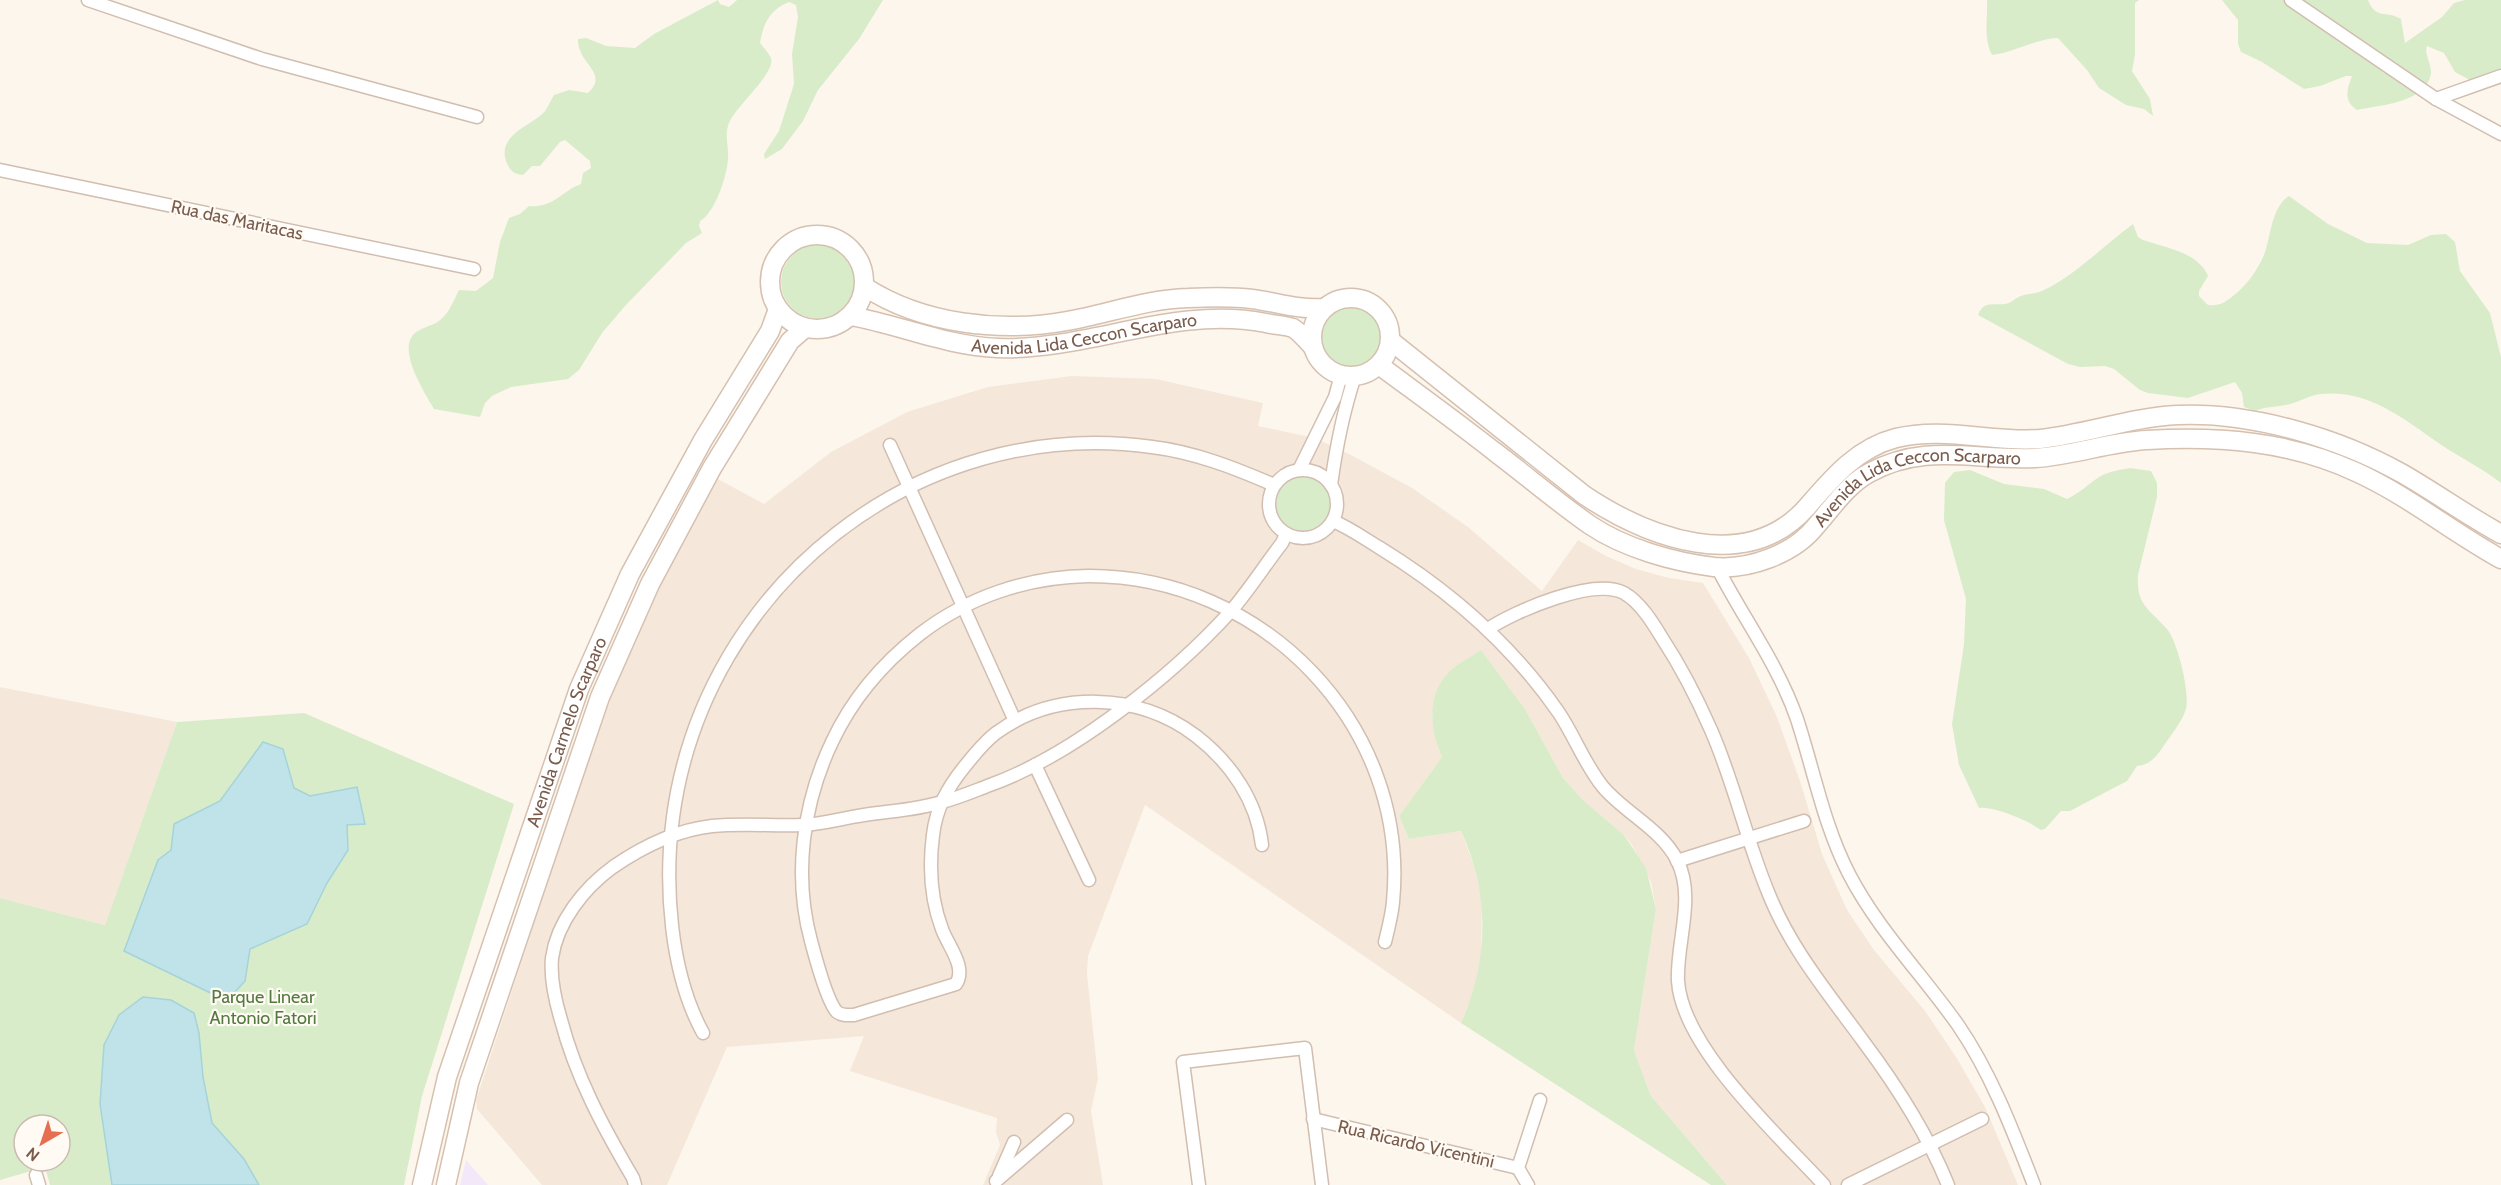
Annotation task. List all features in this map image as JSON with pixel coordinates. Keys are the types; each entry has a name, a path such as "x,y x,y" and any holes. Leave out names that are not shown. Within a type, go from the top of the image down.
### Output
{"main road":[{"path":"814,235 830,236 845,244 857,255 864,270 865,287 861,303 851,316 837,326 821,330 805,328 790,321 778,309 771,294 770,277 774,261 784,248 798,239 814,235"},
{"name":"Avenida Lida Ceccon Scarparo","path":"865,287 887,302 938,318 999,326 1065,322 1185,298 1251,298 1305,309 1324,309"},
{"path":"1348,297 1362,299 1375,305 1384,315 1390,327 1391,341 1387,354 1379,365 1368,373 1348,376 1329,369 1319,359 1313,347 1314,326 1324,309 1335,301 1348,297"},
{"name":"Avenida Carmelo Scarparo","path":"422,1185 447,1077 579,689 630,574 703,440 770,331 778,309"},
{"name":"Avenida Lida Ceccon Scarparo","path":"851,316 878,321 933,339 998,348 1068,343 1187,319 1249,320 1293,328 1313,347"},
{"name":"Avenida Carmelo Scarparo","path":"446,1185 469,1083 600,697 650,584 712,468 790,341 805,328"},
{"name":"Avenida Lida Ceccon Scarparo","path":"1391,341 1584,495 1614,515 1638,526 1662,535 1690,541 1741,543 1761,539 1778,532 1807,507 1837,472 1876,446 1895,438 1944,433 2000,440 2040,439 2081,433 2127,420 2179,415 2272,424 2326,441 2401,473 2501,534"},
{"name":"Avenida Lida Ceccon Scarparo","path":"1379,365 1593,526 1633,546 1670,558 1717,567 1753,564 1786,551 1814,529 1832,504 1866,474 1907,456 1953,453 2004,459 2039,458 2142,440 2212,438 2262,443 2301,452 2357,472 2501,559"}],"street":[{"path":"87,0 262,59 363,88 467,112 477,117"},
{"path":"2291,0 2436,99 2501,135"},
{"path":"2436,99 2501,76"},
{"name":"Rua das Maritacas","path":"0,170 474,269"},
{"path":"1299,470 1335,397 1348,376"},
{"path":"1331,485 1321,475 1299,470 1286,474 1274,485 1269,500 1274,523 1293,537 1309,538 1323,532 1333,521 1337,506 1331,485 1336,447 1346,404 1348,376"},
{"path":"703,1033 689,1000 673,929 669,896 670,836 676,793 687,748 703,703 726,658 754,616 782,582 816,549 850,522 909,487 983,458 1020,449 1100,442 1152,447 1191,454 1245,472 1274,485"},
{"path":"890,445 1015,721"},
{"path":"1333,521 1403,562 1488,628 1536,681 1560,716 1596,778 1610,795 1653,832 1677,861 1682,878 1684,900 1683,931 1678,956 1678,984 1683,1008 1717,1065 1744,1098 1824,1185"},
{"path":"635,1185 584,1088 568,1045 552,978 552,958 556,943 570,913 603,874 628,856 670,836 711,826 805,825 940,803 994,784 1035,765 1084,736 1128,704 1181,659 1231,610 1286,534"},
{"path":"1717,567 1774,665 1797,719 1823,810 1849,874 1890,939 1959,1026 2002,1104 2034,1185"},
{"path":"1262,845 1259,824 1251,803 1227,765 1194,734 1164,718 1128,704 1107,701 1078,703 1043,710 1015,721 994,734 954,780 940,803 931,856 934,901 942,930 960,969 960,978 956,984 854,1015 845,1015 837,1011 832,1004 810,937 802,870 805,825 811,792 837,730 856,700 878,672 903,647 935,623 963,606 999,591 1035,581 1072,576 1109,576 1156,582 1199,595 1231,610 1266,631 1297,656 1324,684 1347,716 1366,750 1385,806 1394,864 1393,903 1385,942"},
{"path":"1488,628 1537,605 1602,588 1616,589 1627,594 1652,621 1676,658 1707,720 1768,895 1810,970 1864,1041 1930,1143 1948,1185"},
{"path":"1035,765 1089,880"},
{"path":"1677,861 1804,821"},
{"path":"1199,1185 1183,1062 1305,1048 1322,1185"},
{"path":"1528,1185 1518,1168 1540,1100"},
{"name":"Rua Ricardo Vicentini","path":"1313,1119 1518,1168"},
{"path":"1848,1185 1982,1119"},
{"path":"996,1183 1067,1120"},
{"path":"996,1183 1014,1142"}],"shaded area":[{"path":"1072,376 1156,379 1263,403 1258,426 1315,438 1412,488 1468,527 1542,591 1578,540 1636,569 1669,578 1703,583 1749,658 1777,717 1801,784 1822,854 1847,910 1874,950 1925,1011 1956,1057 1985,1107 2018,1185 1727,1185 1651,1096 1634,1050 1656,909 1651,882 1632,845 1624,835 1584,801 1563,778 1525,709 1481,650 1444,679 1439,688 1432,717 1442,757 1399,816 1409,839 1461,831 1474,866 1482,902 1481,956 1474,991 1461,1023 1145,805 1088,956 1087,974 1098,1078 1091,1111 1103,1185 983,1185 1000,1145 996,1132 997,1118 850,1071 864,1036 727,1047 667,1185 542,1185 477,1109 476,1100 607,702 653,597 716,478 764,504 831,452 907,412 988,387"},
{"path":"0,687 177,722 105,925 0,898"},
{"path":"466,1160 488,1185 460,1185"}],"green space":[{"path":"718,0 720,4 729,7 737,0 883,0 859,39 818,90 803,121 782,149 765,159 764,154 779,131 794,84 792,54 798,17 796,5 789,2 772,13 765,24 760,43 770,56 771,64 762,81 729,123 725,175 711,210 700,221 699,226 702,233 686,243 625,306 602,333 579,370 568,379 511,387 492,396 485,403 480,417 434,409 410,360 410,340 415,333 444,317 459,290 476,291 493,278 500,242 509,218 520,214 529,206 545,205 581,184 583,173 591,168 590,161 565,140 560,142 540,166 532,166 523,175 510,170 505,152 506,145 515,133 543,113 554,95 569,90 588,93 594,86 596,80 594,74 582,55 578,39 586,38 606,46 635,48 654,34"},
{"path":"1987,0 2139,0 2135,3 2135,55 2132,71 2150,99 2153,116 2144,109 2126,105 2099,88 2087,70 2058,38 1992,55 1987,35"},
{"path":"2222,0 2368,0 2374,10 2401,19 2405,43 2442,17 2454,3 2465,0 2501,0 2501,69 2470,84 2468,79 2455,72 2444,53 2427,46 2426,53 2431,74 2427,84 2420,91 2401,101 2357,110 2348,99 2352,76 2304,89 2262,62 2241,52 2238,44 2238,20"},
{"path":"2289,196 2328,224 2367,243 2408,245 2431,235 2446,234 2455,242 2460,271 2490,313 2501,357 2501,483 2388,409 2372,402 2339,394 2321,394 2290,404 2255,411 2244,407 2242,393 2235,382 2188,398 2148,393 2140,390 2114,369 2105,366 2080,367 2068,364 1978,315 1987,305 2009,303 2056,283 2079,268 2133,224 2138,237 2143,240 2180,252 2197,261 2208,276 2199,291 2199,296 2208,305 2222,304 2238,292 2255,272 2264,255 2278,207"},
{"path":"818,245 832,248 844,256 852,268 855,282 852,296 844,308 832,316 818,319 804,316 792,308 784,296 781,282 784,268 792,256 804,248"},
{"path":"1346,307 1358,307 1369,312 1377,320 1382,337 1380,349 1369,362 1358,367 1346,367 1335,362 1327,354 1322,343 1322,331 1327,320 1335,312"},
{"path":"2130,468 2151,471 2157,483 2157,497 2138,575 2139,594 2145,606 2167,629 2175,645 2185,680 2186,709 2178,726 2151,761 2137,766 2127,781 2070,811 2061,811 2045,829 2041,830 2011,815 1993,809 1979,808 1959,765 1952,724 1964,644 1966,599 1944,520 1945,483 1954,472 1970,470 2004,484 2044,489 2067,499 2104,474"},
{"path":"1303,477 1313,479 1322,485 1328,494 1330,504 1328,514 1322,523 1313,529 1303,531 1293,529 1284,523 1278,514 1276,504 1278,494 1284,485 1293,479"},
{"path":"1481,650 1525,709 1563,778 1584,801 1624,835 1646,868 1656,909 1634,1050 1651,1096 1727,1185 1711,1185 1461,1023 1477,975 1481,951 1481,903 1470,855 1461,831 1409,839 1399,816 1442,757 1435,736 1432,713 1437,691 1449,672"},
{"name":"Parque Linear Antonio Fatori","path":"304,713 514,804 422,1096 404,1185 50,1185 47,1173 72,1173 72,1113 12,1113 12,1173 24,1173 0,1180 0,898 105,925 177,722"}],"water":[{"path":"263,742 283,749 294,788 310,796 357,787 365,824 347,825 348,850 327,883 307,924 250,949 245,981 227,1001 124,951 158,860 171,850 174,824 220,801"},
{"path":"143,997 171,1000 194,1013 212,1123 244,1159 259,1185 112,1185 100,1104 104,1045 119,1015"}]}
